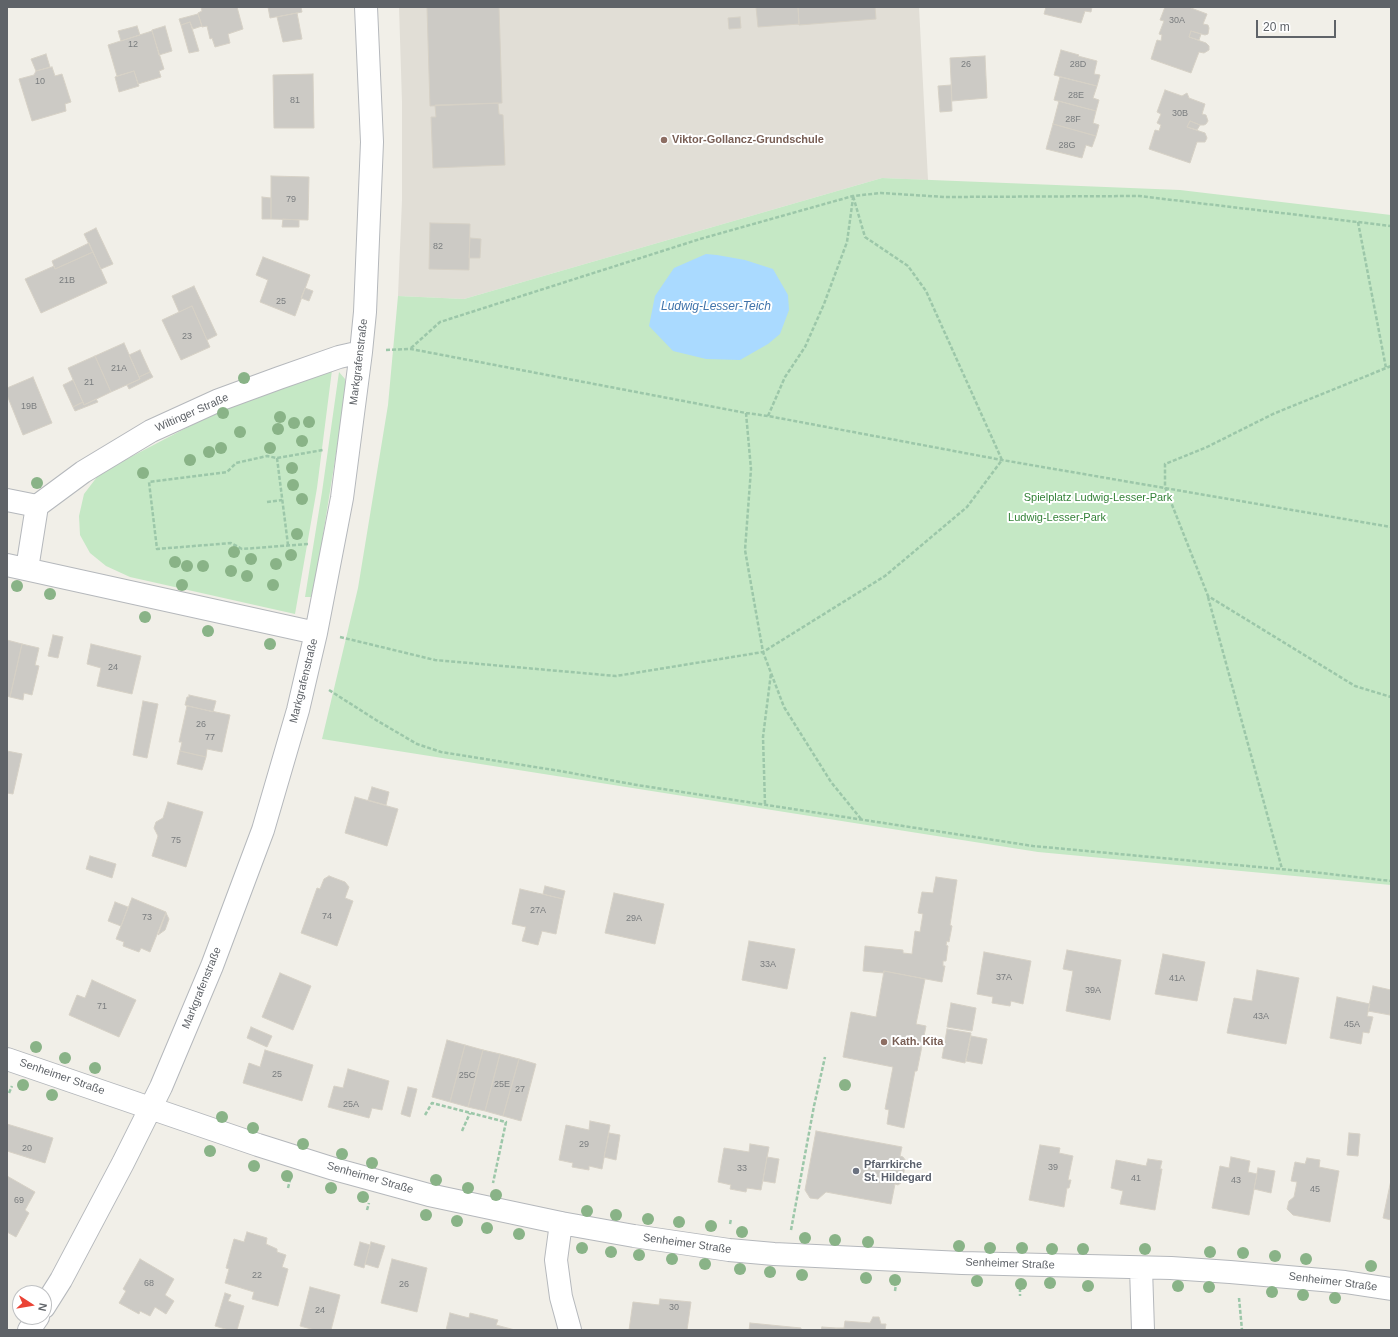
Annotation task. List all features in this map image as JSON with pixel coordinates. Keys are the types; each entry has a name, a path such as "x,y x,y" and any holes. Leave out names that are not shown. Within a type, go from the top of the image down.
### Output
{"street":[{"name":"Markgrafenstraße","path":"52,1294 124,1163 151,1108 212,966 263,830 298,710 316,633 342,498 365,312 372,142 366,7"},
{"name":"Wiltinger Straße","path":"37,506 83,472 151,431 226,397 339,358 361,352"},
{"path":"7,500 37,506 17,567 316,633"},
{"name":"Senheimer Straße","path":"7,1059 258,1145 341,1171 428,1195 561,1223 729,1250 774,1254 930,1262 1230,1272 1345,1282 1391,1289"},
{"path":"561,1223 556,1260 562,1297 570,1330"},
{"path":"1141,1268 1142,1330"}],"path":[{"path":"411,349 440,322 700,239 853,196 881,193 945,198 1139,196 1391,226"},
{"path":"768,416 785,376 805,347 824,304 846,242 853,196"},
{"path":"853,196 865,237 908,266 926,291 1002,460"},
{"path":"1358,222 1386,368"},
{"path":"388,350 411,349 1002,460 1391,527"},
{"path":"1282,869 1208,596 1165,487 1165,464 1208,447 1273,414 1391,366"},
{"path":"746,413 751,469 745,550 763,652 784,707 831,782 861,819"},
{"path":"311,544 242,549 231,543 157,549 149,482 227,472 236,463 267,456 277,458 326,450"},
{"path":"277,458 288,545"},
{"path":"316,633 435,660 616,676 763,652 885,576 967,507 1002,460"},
{"path":"267,502 282,500"},
{"path":"1208,596 1355,686 1391,697"},
{"path":"765,804 763,737 771,672"},
{"path":"329,690 417,744 441,752 560,770 637,785 1033,846 1282,869 1391,881"},
{"path":"791,1230 814,1106 825,1057"},
{"path":"425,1116 432,1103 506,1122 493,1180"},
{"path":"462,1131 470,1113"},
{"path":"288,1188 290,1180"},
{"path":"367,1210 369,1203"},
{"path":"730,1224 731,1219"},
{"path":"895,1291 896,1283"},
{"path":"1020,1288 1020,1296"},
{"path":"1238,1302 1242,1330"}],"shaded area":[{"name":"Viktor-Gollancz-Grundschule","path":"399,7 919,7 928,180 882,178 464,299 398,296 402,200 402,102"}],"green space":[{"name":"Ludwig-Lesser-Park","path":"882,178 1180,190 1391,215 1391,885 1038,852 322,739 358,588 388,405 398,296 464,299"},
{"path":"332,370 317,488 295,614 130,577 106,566 90,553 80,535 79,516 84,494 100,473 207,417 282,387"},
{"path":"339,372 345,379 345,390 339,435 319,560 311,597 305,597 322,492"}],"water":[{"name":"Ludwig-Lesser-Teich","path":"706,254 745,260 773,269 788,295 789,310 780,334 768,344 740,360 706,359 673,351 649,326 655,296 674,268"}],"building":[{"path":"201,7 237,7 243,29 228,34 230,43 215,47 212,38 210,39 207,26 202,27 198,13 202,11"},
{"path":"268,7 301,7 302,12 270,18"},
{"path":"427,7 499,7 502,103 430,106"},
{"path":"756,7 798,7 799,24 758,27"},
{"path":"798,7 875,7 876,19 799,25"},
{"path":"1046,7 1092,7 1091,12 1085,11 1081,23 1044,14"},
{"path":"1165,7 1191,7 1207,14 1203,24 1208,25 1208,34 1205,35 1191,31 1189,37 1206,43 1209,46 1209,50 1204,53 1199,52 1191,73 1151,59 1157,40 1161,41 1162,35 1159,34 1164,21 1160,20"},
{"path":"297,13 302,39 283,42 277,17"},
{"path":"198,14 202,26 193,29 190,22 181,25 179,19"},
{"path":"740,17 741,28 729,29 728,18"},
{"path":"190,22 199,51 189,53 181,25"},
{"path":"137,26 140,35 121,41 118,31"},
{"path":"165,26 172,51 159,55 152,30"},
{"path":"152,31 164,69 159,71 161,77 138,84 134,71 117,76 108,45"},
{"path":"1191,31 1201,34 1199,40 1189,37"},
{"path":"1061,50 1097,61 1094,74 1100,75 1097,86 1054,75"},
{"path":"46,54 50,67 36,71 31,59"},
{"path":"985,56 987,98 952,101 950,58"},
{"path":"52,67 55,76 62,74 71,102 65,104 66,111 32,121 19,79 34,75 36,71"},
{"path":"134,71 139,86 119,92 115,77"},
{"path":"313,74 314,128 274,128 273,75"},
{"path":"1060,77 1097,86 1093,98 1099,100 1096,111 1054,100"},
{"path":"951,85 952,111 940,112 938,86"},
{"path":"1165,90 1182,96 1187,93 1189,98 1205,104 1202,114 1206,115 1208,121 1206,124 1200,125 1190,121 1187,127 1205,133 1207,138 1205,142 1197,142 1190,163 1149,149 1155,130 1159,131 1161,125 1157,123 1161,114 1157,112"},
{"path":"1059,101 1096,111 1093,123 1099,125 1096,136 1053,124"},
{"path":"498,103 499,114 503,115 505,165 433,168 431,117 436,117 435,105"},
{"path":"1190,121 1200,125 1197,130 1187,127"},
{"path":"1053,124 1096,136 1092,147 1086,145 1082,158 1046,149"},
{"path":"271,176 309,177 308,220 271,219"},
{"path":"262,197 271,198 271,219 262,219"},
{"path":"283,219 299,220 299,227 282,227"},
{"path":"430,223 470,224 469,270 429,269"},
{"path":"96,228 113,264 101,269 84,234"},
{"path":"470,238 481,239 480,258 469,258"},
{"path":"89,243 93,252 55,269 52,261"},
{"path":"93,252 107,283 41,313 25,279 54,266 55,269"},
{"path":"263,257 310,275 295,316 260,302 268,280 256,275"},
{"path":"194,286 217,335 207,340 192,306 179,312 172,296"},
{"path":"305,288 313,291 309,301 301,298"},
{"path":"192,306 210,347 181,360 162,320"},
{"path":"124,343 140,379 111,392 95,356"},
{"path":"140,350 150,372 139,377 129,355"},
{"path":"95,356 111,392 84,405 68,368"},
{"path":"150,372 153,377 129,389 127,385"},
{"path":"33,377 52,423 23,435 7,395 7,388"},
{"path":"73,380 83,402 73,407 63,385"},
{"path":"96,399 98,402 75,411 73,407 83,402 84,405"},
{"path":"53,635 63,637 58,658 48,656"},
{"path":"7,640 22,644 10,697 7,696"},
{"path":"22,644 39,648 35,665 39,666 32,695 24,693 23,700 10,697"},
{"path":"91,644 141,656 132,694 97,686 101,668 87,664"},
{"path":"189,695 216,701 213,712 185,705"},
{"path":"143,701 158,704 147,758 133,755"},
{"path":"187,706 230,715 222,752 207,749 206,757 180,751 182,742 179,742"},
{"path":"7,751 22,754 13,794 7,793"},
{"path":"180,751 206,757 202,770 177,764"},
{"path":"372,787 389,792 386,805 368,800"},
{"path":"355,797 398,809 387,846 345,833"},
{"path":"168,802 203,812 186,867 152,856 158,836 154,828 156,822 163,818"},
{"path":"90,856 116,864 112,878 86,869"},
{"path":"329,876 345,882 349,887 345,898 353,901 337,946 301,933 317,888 320,889 324,879"},
{"path":"936,877 957,880 950,925 952,926 949,942 947,941 946,945 948,946 946,961 943,961 943,966 945,966 942,982 884,971 884,973 863,971 865,946 903,950 903,953 912,954 915,931 920,932 923,914 918,913 922,892 933,893"},
{"path":"545,886 565,891 563,899 543,894"},
{"path":"520,889 563,899 556,934 542,931 538,945 522,941 526,927 512,924"},
{"path":"614,893 664,904 655,944 605,933"},
{"path":"132,898 166,912 150,952 141,948 139,952 123,946 124,942 116,939"},
{"path":"115,902 128,907 121,926 108,921"},
{"path":"166,913 169,919 165,930 158,935"},
{"path":"749,941 795,949 787,989 742,980"},
{"path":"1067,950 1121,960 1110,1020 1066,1011 1073,971 1063,969"},
{"path":"984,952 1031,961 1023,1004 1011,1001 1010,1006 992,1003 993,997 977,994"},
{"path":"1163,954 1205,962 1197,1001 1155,994"},
{"path":"1257,970 1299,978 1286,1044 1227,1033 1234,998 1252,1001"},
{"name":"Kath. Kita","path":"884,971 925,979 916,1024 926,1026 917,1071 915,1071 904,1128 887,1124 889,1110 885,1109 893,1067 843,1057 851,1012 876,1017"},
{"path":"280,973 311,986 293,1030 262,1017"},
{"path":"92,980 136,1000 119,1037 69,1015 77,995 85,998"},
{"path":"1373,986 1391,990 1390,1015 1368,1011"},
{"path":"1337,997 1370,1004 1367,1016 1373,1017 1369,1033 1363,1032 1361,1044 1330,1038"},
{"path":"951,1003 976,1008 972,1031 947,1027"},
{"path":"251,1027 272,1036 267,1047 247,1038"},
{"path":"947,1029 971,1033 965,1063 942,1058"},
{"path":"971,1036 987,1039 982,1064 966,1061"},
{"path":"447,1040 465,1045 450,1102 432,1097"},
{"path":"465,1045 483,1050 468,1107 450,1102"},
{"path":"265,1050 313,1065 302,1101 243,1083 249,1063 260,1067"},
{"path":"483,1050 500,1054 485,1111 468,1107"},
{"path":"500,1054 519,1059 503,1116 485,1111"},
{"path":"519,1059 536,1064 521,1121 503,1116"},
{"path":"348,1069 389,1081 382,1110 372,1108 369,1118 328,1107 334,1086 343,1088"},
{"path":"408,1087 417,1089 410,1117 401,1114"},
{"path":"590,1121 610,1125 602,1169 589,1166 589,1170 572,1167 573,1163 559,1160 566,1125 589,1130"},
{"path":"7,1124 53,1138 45,1163 7,1151"},
{"name":"Pfarrkirche St. Hildegard","path":"816,1131 902,1147 900,1156 906,1161 902,1182 898,1185 895,1184 891,1204 826,1192 818,1199 810,1198 805,1190"},
{"path":"609,1133 620,1135 616,1160 604,1157"},
{"path":"1349,1133 1360,1134 1358,1156 1347,1155"},
{"path":"750,1144 769,1147 761,1190 747,1188 746,1192 730,1189 731,1185 718,1182 724,1148 749,1152"},
{"path":"1040,1145 1060,1148 1059,1153 1073,1156 1068,1180 1071,1180 1069,1188 1067,1188 1064,1207 1029,1200"},
{"path":"767,1157 779,1159 775,1183 763,1181"},
{"path":"1231,1157 1250,1161 1248,1172 1257,1174 1249,1215 1212,1208 1220,1166 1229,1168"},
{"path":"1307,1158 1320,1160 1319,1167 1339,1171 1330,1222 1293,1215 1287,1209 1289,1201 1294,1197 1297,1182 1291,1181 1295,1162 1305,1164"},
{"path":"1148,1159 1162,1161 1155,1210 1120,1204 1123,1191 1111,1188 1116,1160 1146,1166"},
{"path":"1258,1168 1275,1171 1271,1193 1254,1189"},
{"path":"7,1176 35,1192 25,1210 29,1213 16,1237 7,1232"},
{"path":"1391,1180 1391,1220 1383,1218"},
{"path":"247,1232 267,1238 266,1244 277,1249 277,1252 286,1255 282,1267 288,1269 278,1306 252,1299 254,1292 225,1283 229,1269 226,1268 234,1239 244,1242"},
{"path":"360,1242 370,1245 364,1268 354,1265"},
{"path":"371,1242 385,1246 378,1268 365,1264"},
{"path":"140,1259 174,1279 165,1295 174,1301 166,1314 155,1307 150,1316 140,1311 139,1314 119,1303 126,1291 123,1289"},
{"path":"392,1259 427,1268 417,1312 381,1303"},
{"path":"310,1287 340,1295 331,1330 315,1330 300,1326"},
{"path":"225,1293 231,1295 228,1301 244,1306 237,1330 229,1330 215,1326"},
{"path":"660,1299 691,1302 687,1330 629,1330 633,1302 659,1305"},
{"path":"450,1313 469,1318 470,1313 498,1320 496,1325 515,1330 446,1330"},
{"path":"873,1317 879,1317 881,1324 886,1324 885,1330 836,1330 836,1328 844,1328 845,1321 870,1323"},
{"path":"750,1323 801,1328 801,1330 749,1330"},
{"path":"822,1327 836,1328 836,1330 821,1330"}],"place":[{"name":"Viktor-Gollancz-Grundschule","path":"664,140"},
{"name":"Kath. Kita","path":"884,1042"},
{"name":"Pfarrkirche St. Hildegard","path":"856,1171"}],"park label":[{"name":"Spielplatz Ludwig-Lesser-Park","path":"1098,498"}]}
